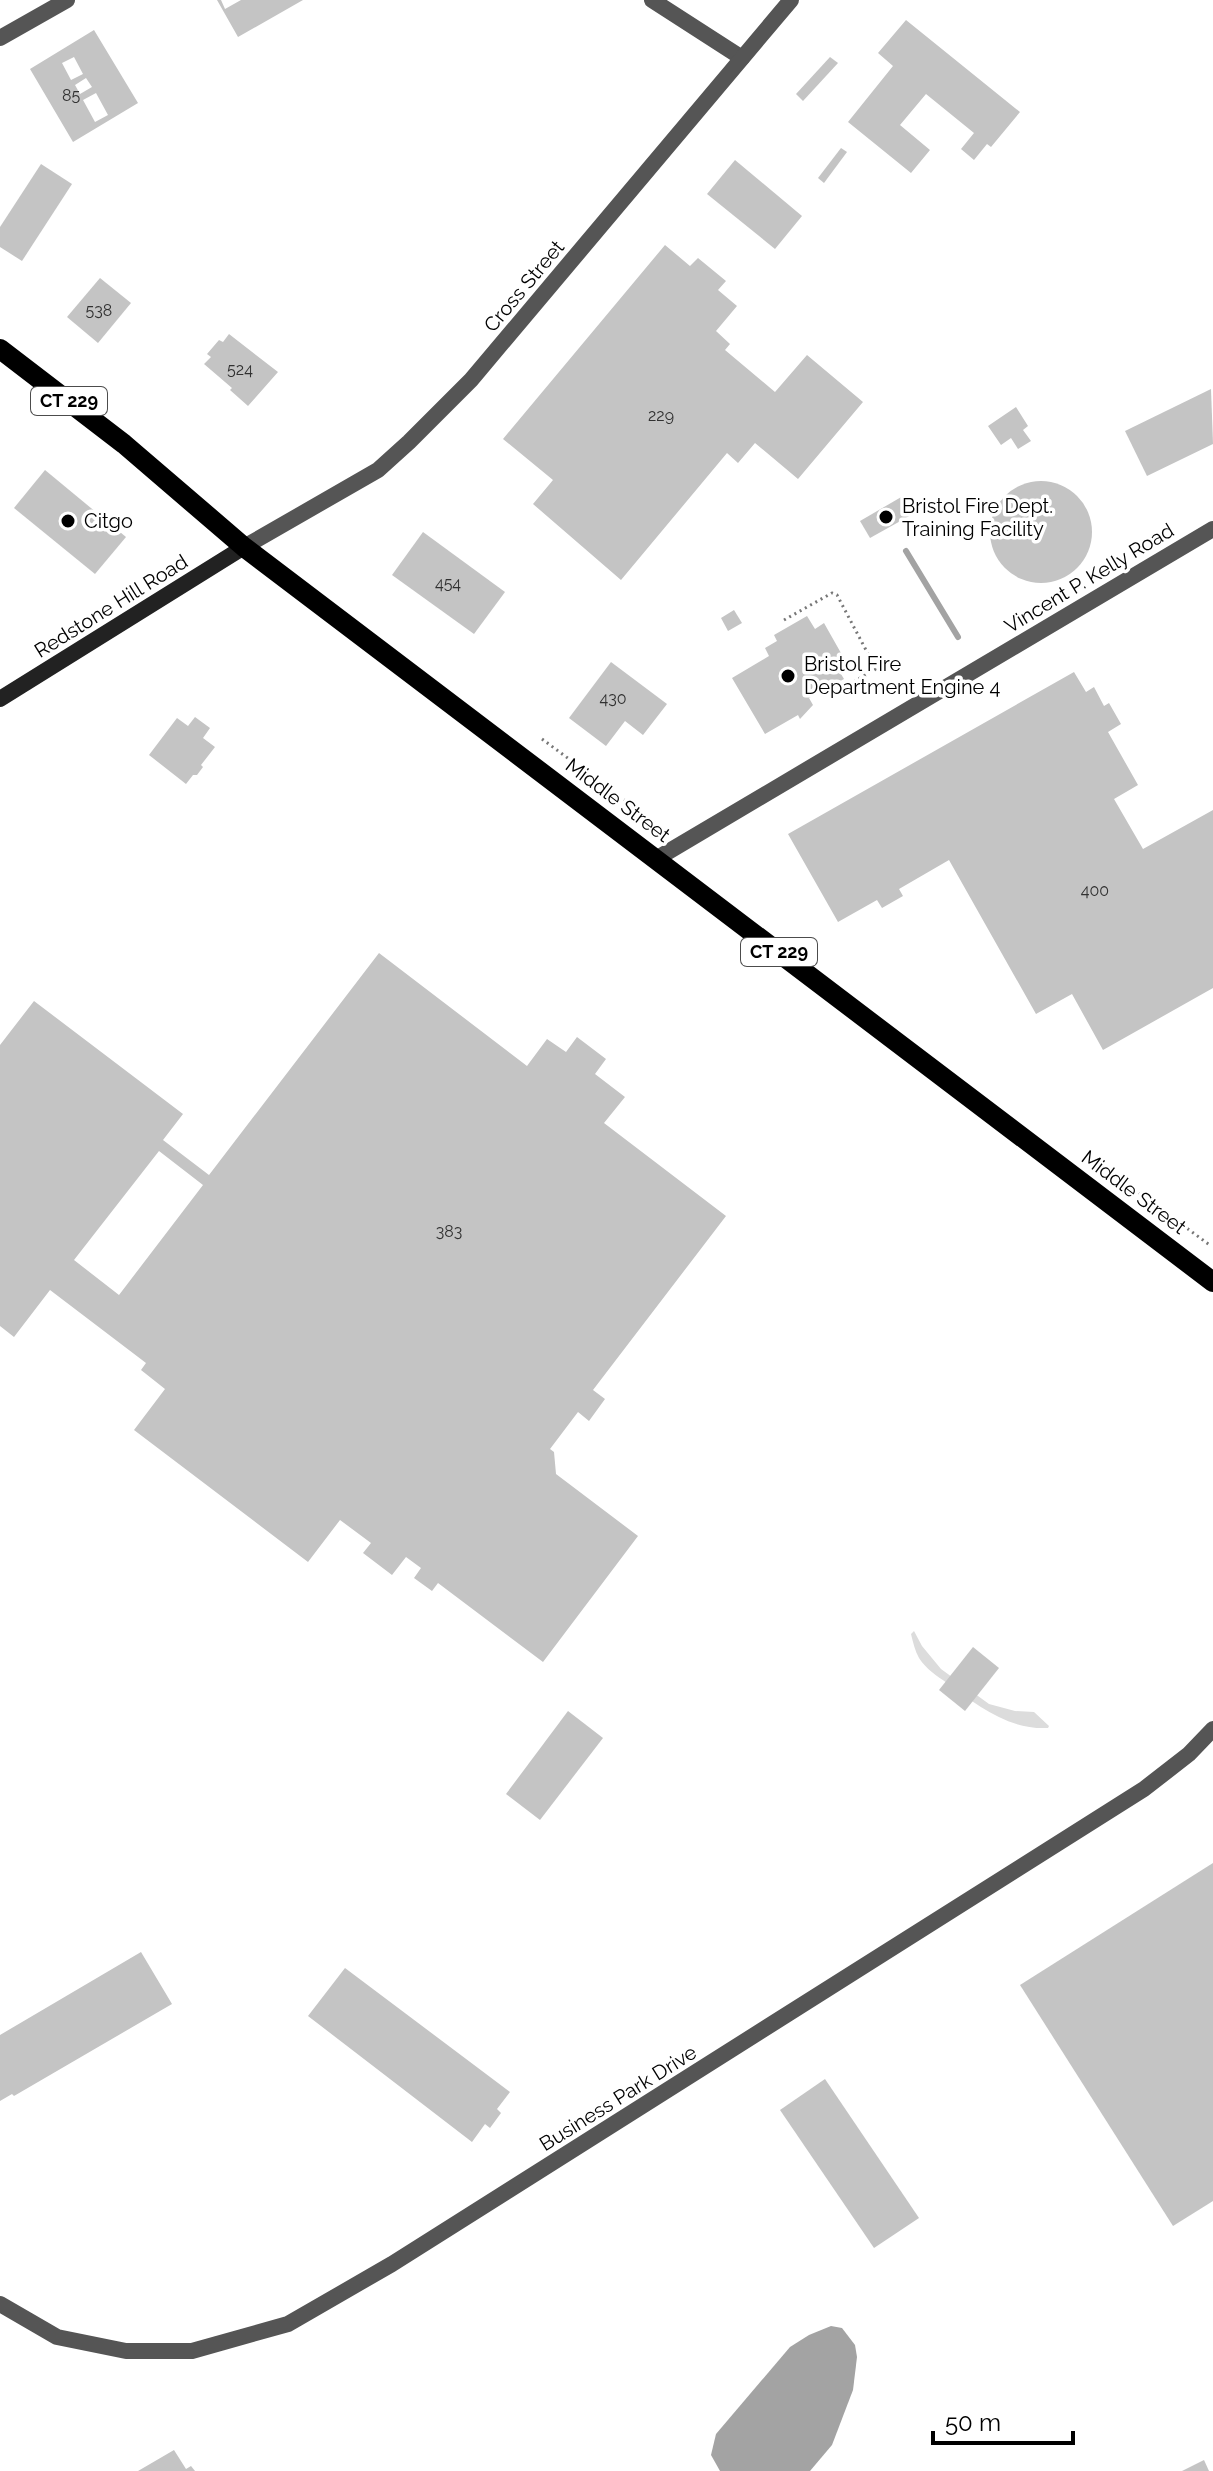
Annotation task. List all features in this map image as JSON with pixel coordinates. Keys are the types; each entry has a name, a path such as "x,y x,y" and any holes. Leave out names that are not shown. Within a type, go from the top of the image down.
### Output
{"main road":[{"name":"Middle Street","path":"0,349 124,444 244,547 1213,1282"},
{"name":"Redstone Hill Road","path":"0,699 244,547"}],"street":[{"path":"0,38 67,0"},
{"path":"652,0 742,58"},
{"name":"Cross Street","path":"244,547 378,470 471,380 791,0"},
{"name":"Vincent P. Kelly Road","path":"656,859 1213,529"},
{"name":"Business Park Drive","path":"0,2304 57,2337 126,2351 192,2351 288,2324 392,2264 1006,1878 1168,1772 1213,1729"}],"path":[{"path":"784,620 832,593 837,595 876,669 829,696"},
{"path":"542,739 682,844"},
{"path":"1115,1175 1211,1246"}],"shaded area":[{"path":"914,1631 941,1669 989,1704 1034,1712 1048,1728 1033,1728 1006,1720 939,1678 919,1658 911,1634"},
{"path":"831,2326 842,2328 855,2345 857,2357 853,2390 832,2445 810,2471 720,2471 711,2455 716,2434 790,2347"}],"building":[{"path":"217,0 221,0 225,9 241,0 303,0 238,37"},
{"path":"906,20 1020,112 991,147 987,144 974,160 961,149 974,133 926,94 900,125 930,150 911,173 848,122 893,66 878,53"},
{"path":"94,30 138,103 73,142 30,69","holes":["74,57 83,74 71,80 62,63","86,78 92,87 80,94 75,85","96,93 108,115 95,122 83,100"]},
{"path":"830,57 838,63 803,101 796,94"},
{"path":"841,148 847,152 824,183 818,178"},
{"path":"735,160 802,216 775,249 707,194"},
{"path":"41,164 72,184 22,261 0,247 0,227"},
{"path":"665,245 690,266 698,258 726,281 718,290 737,306 716,331 730,344 725,350 775,392 807,355 863,402 798,479 755,443 738,463 727,453 621,580 533,504 553,480 503,439"},
{"path":"100,278 131,303 98,343 67,317"},
{"path":"229,334 278,372 248,406 204,364 211,357 207,354"},
{"path":"1211,389 1213,444 1147,476 1125,431"},
{"path":"1016,407 1028,426 1023,430 1031,441 1018,449 1011,438 1001,445 988,426"},
{"name":"Citgo","path":"45,470 126,537 95,574 14,508"},
{"path":"1041,481 1060,485 1077,496 1088,513 1092,532 1088,551 1077,568 1060,579 1041,583 1022,579 1005,568 994,551 990,532 994,513 1005,496 1022,485"},
{"name":"Bristol Fire Dept. Training Facility","path":"903,496 913,514 870,538 860,521"},
{"path":"423,532 505,592 474,634 392,575"},
{"path":"734,610 742,623 728,631 721,618"},
{"name":"Bristol Fire Department Engine 4","path":"807,616 815,629 824,623 850,669 841,674 844,679 809,698 813,705 800,719 798,715 765,734 732,678 769,656 765,648 777,641 774,635"},
{"path":"611,662 667,704 643,735 625,721 606,746 569,718"},
{"path":"1074,672 1086,692 1094,687 1104,706 1109,703 1121,724 1108,732 1138,785 1114,799 1143,849 1213,810 1213,988 1103,1050 1072,994 1036,1014 949,860 899,889 903,896 882,908 877,900 838,922 788,834"},
{"path":"195,717 210,728 203,738 215,747 197,775 193,775 186,784 149,755 177,718 188,726"},
{"path":"379,953 527,1066 547,1039 566,1052 577,1037 606,1059 595,1074 625,1097 604,1123 726,1216 593,1390 605,1399 589,1421 578,1412 550,1449 554,1452 556,1474 638,1536 543,1662 438,1583 432,1591 414,1578 421,1568 406,1557 392,1575 363,1553 371,1543 340,1520 308,1562 134,1430 165,1389 141,1370 146,1363 50,1290 14,1337 0,1326 0,1045 34,1001 183,1114 163,1140 209,1175","holes":["159,1151 203,1185 119,1295 74,1260"]},
{"path":"973,1647 999,1668 965,1711 939,1690"},
{"path":"568,1711 603,1738 540,1820 506,1794"},
{"path":"1213,1863 1213,2201 1173,2226 1020,1985"},
{"path":"141,1952 172,2004 14,2096 12,2094 0,2101 0,2035"},
{"path":"345,1968 510,2092 497,2109 501,2113 490,2128 485,2124 472,2142 308,2016"},
{"path":"825,2079 919,2218 874,2248 780,2110"},
{"path":"174,2450 186,2469 191,2466 195,2471 138,2471"},
{"path":"1204,2460 1209,2471 1182,2471"}],"waterway":[{"path":"906,551 958,637"}],"place":[{"name":"Bristol Fire Dept. Training Facility","path":"886,517"},
{"name":"Citgo","path":"68,521"},
{"name":"Bristol Fire Department Engine 4","path":"788,676"}]}
